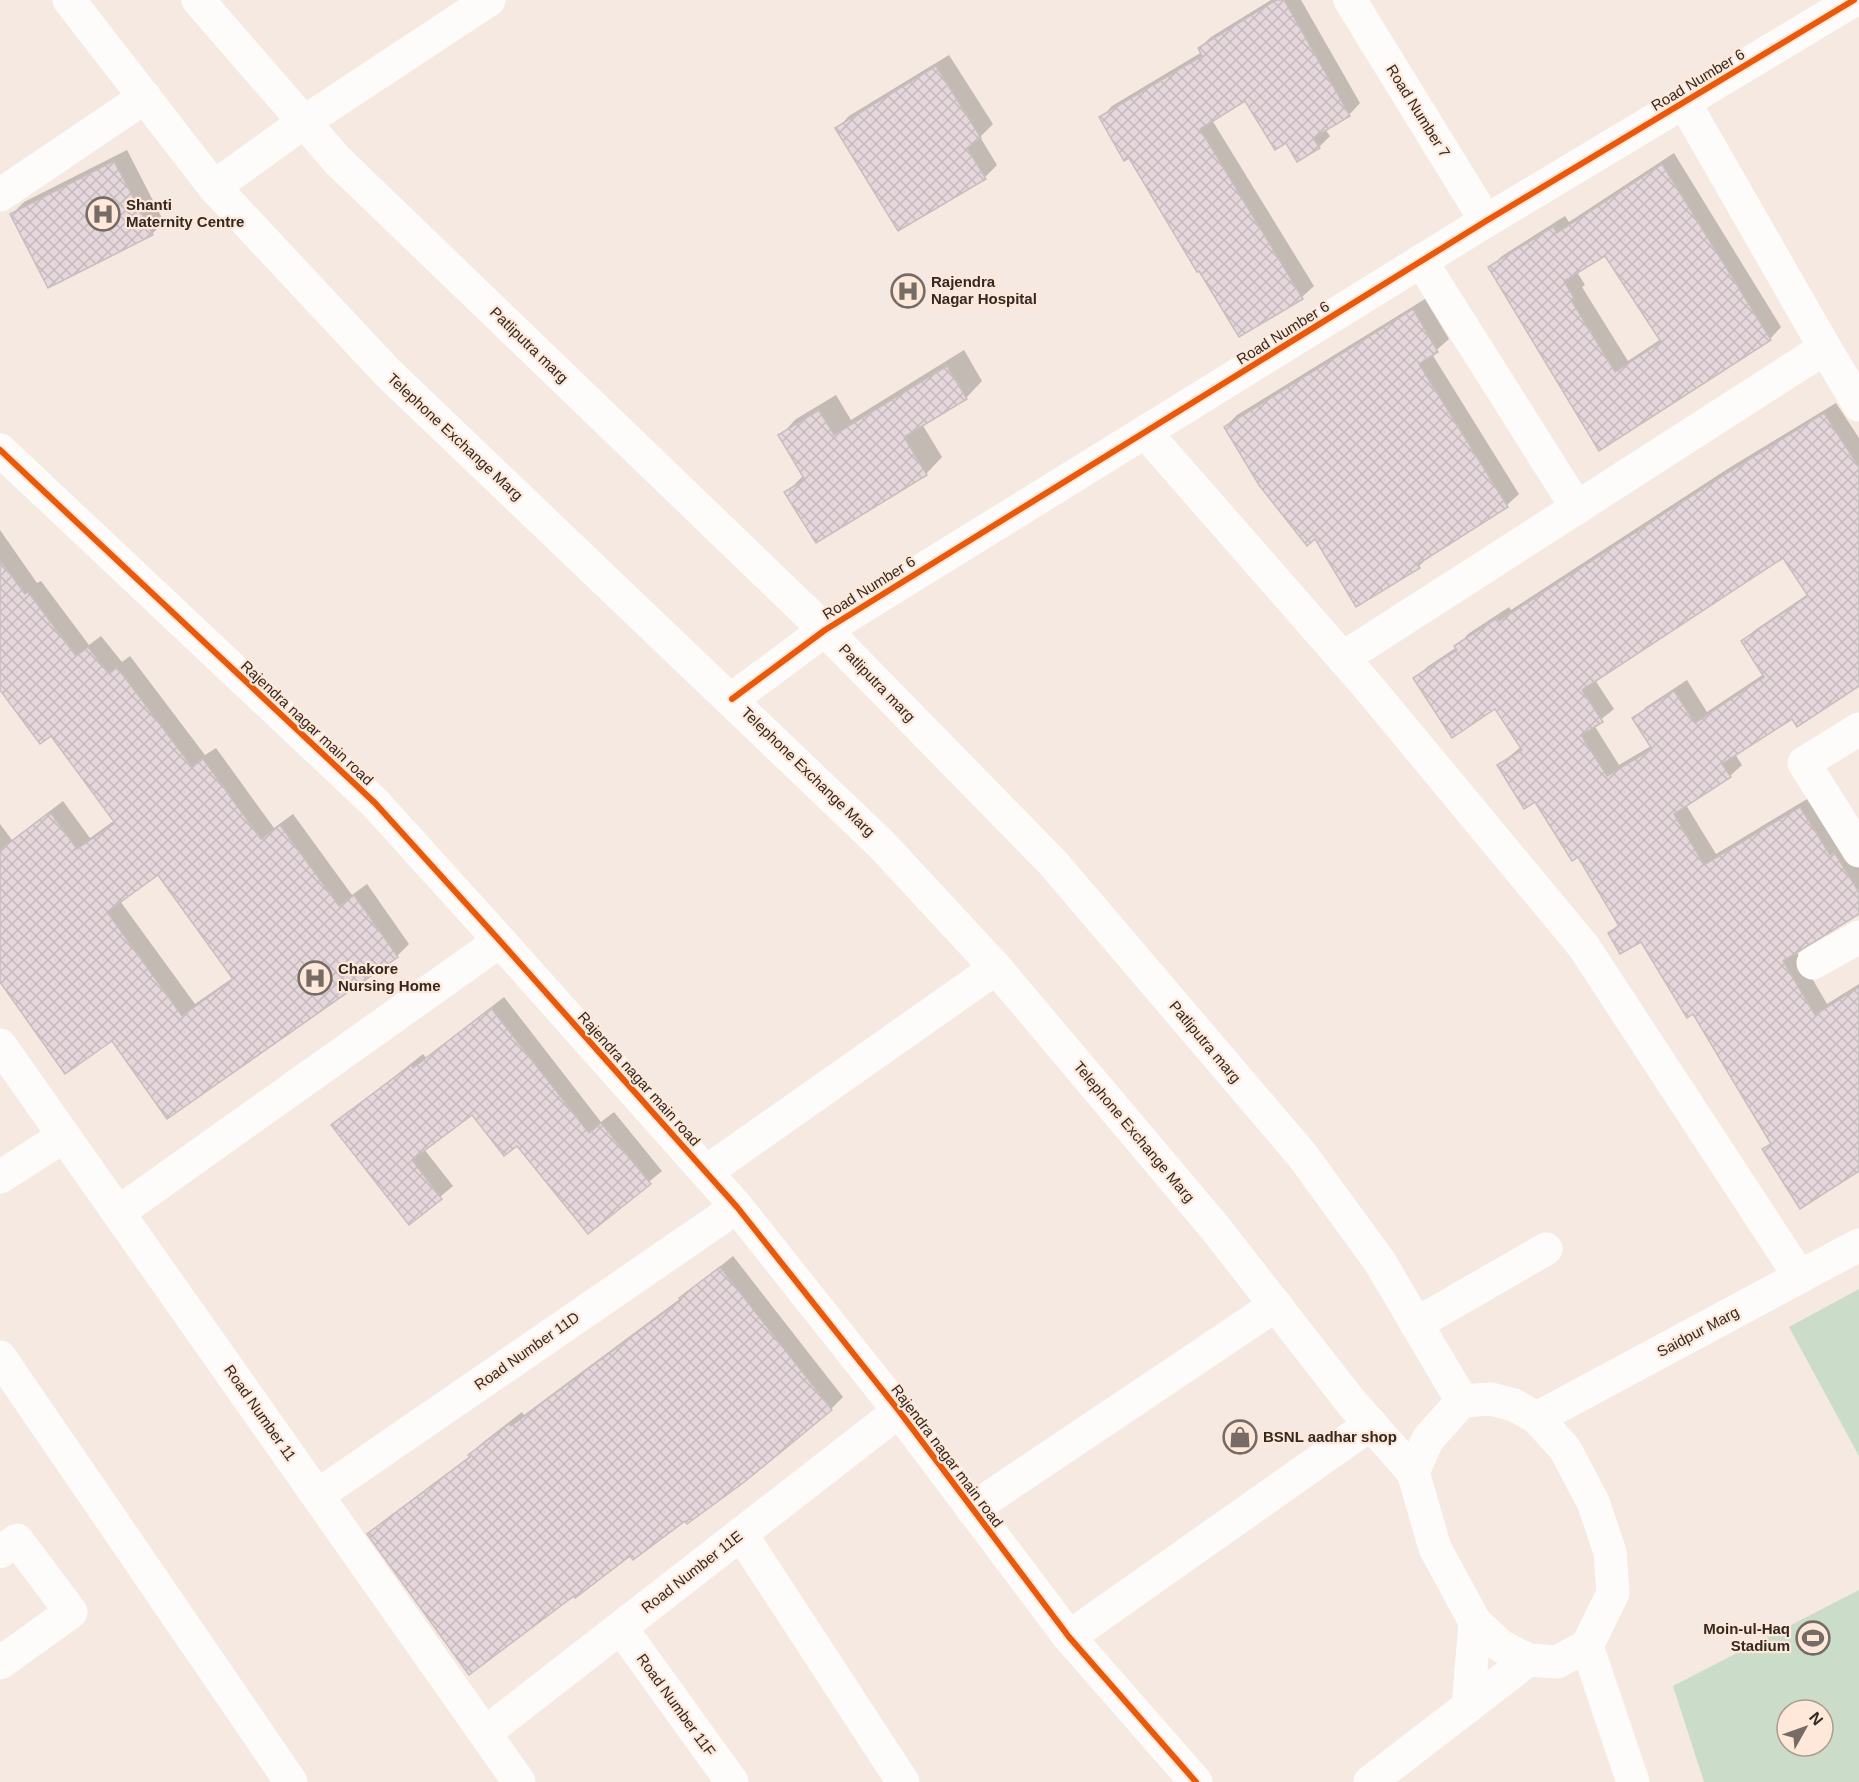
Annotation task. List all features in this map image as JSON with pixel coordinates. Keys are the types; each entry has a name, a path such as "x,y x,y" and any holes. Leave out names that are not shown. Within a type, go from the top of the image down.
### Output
{"street":[{"name":"Telephone Exchange Marg","path":"69,0 214,187 387,372 732,699 882,845 996,968 1216,1229 1371,1424 1413,1472"},
{"name":"Patliputra marg","path":"198,0 337,160 825,630 1053,863 1279,1129 1380,1262 1462,1401"},
{"path":"214,187 304,122 489,0"},
{"name":"Road Number 7","path":"1350,0 1486,221"},
{"name":"Road Number 6","path":"732,699 825,630 1486,221 1684,102 1811,11 1854,0"},
{"path":"0,195 145,97"},
{"path":"1684,102 1859,405"},
{"path":"1421,261 1577,508"},
{"path":"1343,658 1825,348"},
{"path":"1145,432 1343,658 1584,947 1800,1277"},
{"name":"Rajendra nagar main road","path":"0,450 375,803 500,941 737,1207 899,1411 1069,1637 1196,1782"},
{"path":"1859,729 1804,763 1859,851"},
{"path":"1813,963 1859,937"},
{"path":"119,1212 500,941"},
{"path":"706,1172 996,968"},
{"name":"Road Number 11","path":"0,1045 519,1782"},
{"path":"0,1177 64,1136"},
{"name":"Road Number 11D","path":"318,1496 737,1207"},
{"name":"Saidpur Marg","path":"1538,1418 1859,1245"},
{"path":"1416,1324 1546,1249"},
{"path":"972,1509 1276,1305"},
{"path":"0,1357 291,1782"},
{"path":"1491,1399 1514,1405 1538,1418 1565,1449 1593,1502 1610,1552 1613,1593 1587,1646 1557,1662 1528,1660 1501,1646 1475,1622 1436,1548 1413,1472 1428,1439 1462,1401 1491,1399"},
{"name":"Road Number 11E","path":"485,1733 899,1411"},
{"path":"1069,1637 1371,1424"},
{"path":"741,1534 903,1782"},
{"path":"0,1552 17,1540 71,1612 0,1663"},
{"path":"1468,1707 1475,1622"},
{"name":"Road Number 11F","path":"621,1628 732,1782"},
{"path":"1587,1646 1633,1782"},
{"path":"1370,1782 1528,1660"}],"green space":[{"path":"1859,1289 1859,1456 1789,1327"},
{"name":"Moin-ul-Haq Stadium","path":"1859,1590 1859,1782 1704,1782 1673,1686"}],"building":[{"path":"1276,0 1284,0 1350,116 1313,138 1320,148 1297,162 1286,143 1275,150 1245,101 1200,129 1303,299 1239,337 1129,158 1124,161 1099,117 1202,56 1198,48"},
{"path":"936,66 981,138 967,148 986,179 898,231 835,128"},
{"path":"114,161 153,235 48,288 10,214"},
{"path":"1662,164 1771,340 1599,451 1488,267 1553,227 1557,233","holes":["1605,256 1661,342 1615,372 1571,300 1574,298 1564,281"]},
{"path":"1413,309 1438,352 1419,364 1508,507 1418,564 1420,568 1356,607 1315,539 1307,546 1259,485 1224,427"},
{"path":"947,366 967,399 904,437 927,475 816,543 784,492 805,480 778,435 819,410 834,435"},
{"path":"1824,413 1859,467 1859,686 1797,727 1792,719 1722,764 1731,777 1674,814 1704,865 1800,807 1830,855 1834,852 1859,892 1859,914 1783,961 1815,1015 1859,987 1859,1171 1800,1209 1762,1149 1771,1144 1693,1014 1687,1018 1641,942 1620,954 1608,933 1619,926 1578,857 1572,861 1535,802 1524,809 1497,765 1522,750 1495,709 1452,738 1413,678 1457,650 1454,646 1497,618 1499,621","holes":["1783,558 1808,596 1741,641 1764,677 1695,723 1674,691 1632,718 1652,749 1607,776 1581,735 1603,722 1582,690"]},
{"path":"0,560 25,594 28,592 76,656 88,647 109,674 117,667 192,767 203,759 261,839 280,825 339,906 354,895 398,957 167,1119 112,1041 65,1074 0,982 0,850 50,812 77,849 115,823 51,736 40,744 0,690","holes":["158,875 233,979 182,1016 107,912"]},
{"path":"491,1008 589,1133 601,1123 651,1184 588,1234 517,1146 504,1156 472,1115 412,1160 442,1199 409,1225 331,1125 411,1065 413,1068"},
{"path":"720,1267 832,1410 743,1483 687,1524 685,1521 633,1560 630,1556 469,1675 367,1534 470,1457 468,1455 509,1424 511,1426 681,1300 679,1298"}],"cycle path":[{"path":"732,699 825,630 1486,221 1854,0"},
{"path":"0,450 375,803 500,941 737,1207 899,1411 1069,1637 1196,1782"}],"place":[{"name":"Shanti Maternity Centre","path":"103,214"},
{"name":"Rajendra Nagar Hospital","path":"908,291"},
{"name":"Chakore Nursing Home","path":"315,978"},
{"name":"BSNL aadhar shop","path":"1240,1437"},
{"name":"Moin-ul-Haq Stadium","path":"1813,1638"}]}
